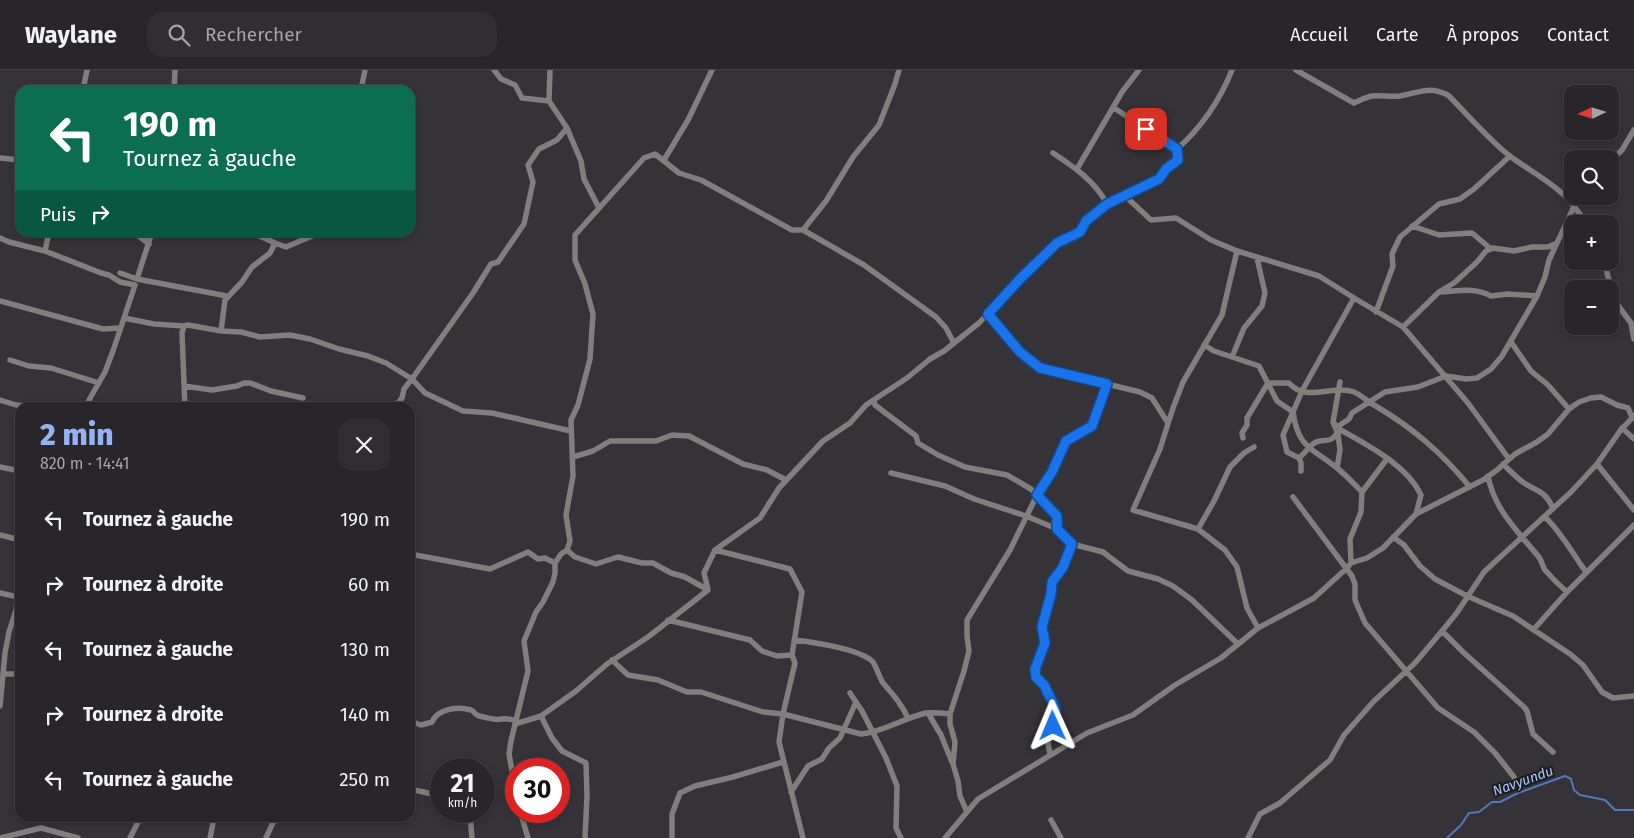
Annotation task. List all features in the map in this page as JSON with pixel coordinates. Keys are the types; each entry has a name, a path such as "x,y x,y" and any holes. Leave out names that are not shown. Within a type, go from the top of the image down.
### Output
{"street":[{"path":"84,85 87,70"},
{"path":"174,85 175,70"},
{"path":"362,85 364,70"},
{"path":"494,70 501,79 515,84 522,98 549,101"},
{"path":"550,70 549,101 567,128 581,161 584,179 599,208"},
{"path":"664,160 688,120 712,70"},
{"path":"803,230 826,201 853,157 880,125 899,70"},
{"path":"1077,169 1122,92 1139,70"},
{"path":"1177,149 1191,137 1208,114 1223,92 1232,70"},
{"path":"1296,70 1354,103 1372,96 1401,96 1418,91 1441,91 1448,95 1510,156 1564,196"},
{"path":"1114,108 1177,149"},
{"path":"399,402 404,389 473,293 491,264 498,262 524,224 533,182 528,165 539,148 557,140 567,128"},
{"path":"1619,153 1634,130"},
{"path":"708,590 704,573 715,550 760,518 779,488 823,441 850,423 866,405 874,402 930,359 944,352 979,324 1020,279 1057,243 1080,232 1086,221 1107,204 1159,179 1166,169 1178,160 1177,149"},
{"path":"1052,153 1077,169 1102,193 1107,204"},
{"path":"510,758 515,723 528,671 524,641 536,612 544,602 553,582 555,563 561,554 567,550 570,541 566,515 573,476 571,420 578,405 590,359 593,324 590,299 575,260 575,235 644,158 655,154 679,173 701,180 792,230 803,230 864,265 936,318 946,328 954,343"},
{"path":"1376,312 1393,266 1392,254 1400,237 1439,204 1460,199 1488,177 1510,156"},
{"path":"0,158 15,160"},
{"path":"1124,195 1151,220 1176,218 1211,240 1237,251 1319,276 1403,327 1468,403 1509,459"},
{"path":"1574,205 1579,215"},
{"path":"1299,458 1314,443 1328,441 1338,431 1340,425 1349,419 1352,413 1385,392 1418,387 1446,376 1466,379 1478,378 1491,369 1511,342 1537,296 1545,277 1549,260 1574,205"},
{"path":"1412,226 1439,235 1472,234 1491,249 1514,252 1532,247 1548,247 1557,243"},
{"path":"45,251 48,237"},
{"path":"140,237 149,244"},
{"path":"137,279 151,237"},
{"path":"262,237 286,247 310,237"},
{"path":"0,238 45,251 109,275 120,282 134,285 113,351 89,402"},
{"path":"221,331 227,296 242,282 252,267 270,254 275,243"},
{"path":"1403,327 1439,292 1454,283 1486,251 1491,249"},
{"path":"1237,251 1222,315 1183,382 1160,450 1133,510 1198,529 1224,550 1237,567 1247,608 1258,628"},
{"path":"1232,357 1244,328 1262,306 1265,293 1257,258"},
{"path":"1606,270 1614,300 1630,324 1634,339"},
{"path":"120,273 137,279 227,296"},
{"path":"1439,292 1478,290 1486,292 1491,296 1517,294 1537,296"},
{"path":"1301,471 1299,458 1286,452 1283,435 1302,391 1354,298"},
{"path":"0,301 103,329 120,328"},
{"path":"988,314 1020,352 1040,368 1140,392 1152,398 1168,423"},
{"path":"124,318 154,324 188,325 221,331 241,332 260,337 290,335 310,339 386,363 412,379 425,393 463,411 492,413 571,431"},
{"path":"184,326 182,333 185,402"},
{"path":"1511,342 1531,371 1548,385 1569,409"},
{"path":"1204,345 1214,351 1258,366 1277,401 1293,412 1296,430 1310,449 1337,468 1362,492"},
{"path":"10,360 29,366 51,368 98,383"},
{"path":"184,386 212,390 237,386 244,382 270,391 303,398"},
{"path":"1337,468 1340,450 1338,431 1333,422 1340,382"},
{"path":"1268,384 1289,383 1293,388 1308,393 1344,389 1356,393 1399,420 1436,449 1470,487"},
{"path":"953,764 955,742 950,724 950,714 969,651 967,620 1000,568 1037,495 1052,472 1066,441 1092,426 1107,384"},
{"path":"1244,438 1242,433 1247,418 1268,384"},
{"path":"946,838 978,799 1087,733 1133,715 1175,685 1221,658 1258,628 1314,598 1349,566 1383,548 1416,514 1470,487 1548,434 1569,409 1579,402 1601,397 1628,408 1633,416 1622,428 1597,464 1572,492 1484,572 1456,614 1415,663 1374,701 1344,735 1330,760 1280,803 1260,814 1248,838"},
{"path":"0,400 15,406"},
{"path":"874,402 875,405 916,436 918,443 938,455 965,467 1007,475 1031,489 1057,516 1057,529"},
{"path":"1622,428 1634,439"},
{"path":"1338,431 1400,467 1417,487 1421,495 1416,514"},
{"path":"573,457 593,451 610,441 656,441 672,434 689,436 743,464 767,470 786,480"},
{"path":"1198,529 1230,467 1244,453 1254,447"},
{"path":"1388,459 1362,492 1361,512 1350,539 1349,566 1354,584 1355,600 1365,622 1438,708 1474,732 1495,753 1514,777"},
{"path":"1503,464 1520,480 1543,493 1548,498 1553,509"},
{"path":"1597,464 1634,510"},
{"path":"0,467 15,471"},
{"path":"891,473 945,486 974,499 1026,516 1057,529 1072,544 1103,552 1128,571 1158,579 1173,586 1192,600 1238,644"},
{"path":"1488,476 1494,499 1521,537 1538,556 1544,568 1567,592"},
{"path":"1293,497 1349,566"},
{"path":"1544,517 1556,528 1586,572"},
{"path":"1534,629 1586,572 1634,525"},
{"path":"0,535 15,539"},
{"path":"1393,537 1404,545 1426,572 1446,586 1513,616 1570,654 1583,665 1602,692 1613,698 1634,696"},
{"path":"1050,754 1048,743 1056,709 1044,685 1036,677 1035,669 1045,643 1042,627 1051,594 1052,582 1063,567 1072,544"},
{"path":"567,550 575,557 596,564 618,557 642,563 653,563 671,573 685,576 708,590"},
{"path":"715,550 790,569 802,592 792,655 795,664 778,742 802,838"},
{"path":"415,555 490,569 528,552 538,559 545,558 555,563"},
{"path":"515,723 541,716 576,691 612,660 648,637 708,590"},
{"path":"0,593 15,596"},
{"path":"0,706 5,653 15,613"},
{"path":"668,620 750,640 762,651 777,656 792,655"},
{"path":"1442,631 1524,707 1527,711 1533,734 1553,752"},
{"path":"794,640 826,644 862,656 872,662 882,682 901,703 908,718"},
{"path":"612,660 628,674 658,680 688,692 701,692 762,712 783,714 861,734 873,733 908,718 928,713 950,714"},
{"path":"4,674 15,673"},
{"path":"850,692 886,758 897,786 896,828 901,838"},
{"path":"791,792 808,766 822,759 829,748 840,738 856,702"},
{"path":"415,723 420,725 432,722 434,717 442,711 458,709 472,710 477,715 496,720 502,717 509,718 515,723"},
{"path":"928,713 941,735 953,764 960,796 967,812"},
{"path":"541,716 552,738 562,750 586,763 585,838"},
{"path":"665,838 672,836 672,814 680,793 695,786 783,762"},
{"path":"415,790 430,794"},
{"path":"1051,820 1061,838"},
{"path":"130,838 138,822"},
{"path":"210,838 213,822"},
{"path":"266,838 273,822"},
{"path":"471,823 472,838"},
{"path":"524,823 528,838"},
{"path":"0,838 42,828 77,838"}],"waterway":[{"name":"Navyundu","path":"1447,838 1461,825 1469,813 1479,812 1492,802 1500,802 1518,793 1565,776 1571,779 1574,790 1580,795 1605,800 1615,810 1634,810"}],"route":[{"path":"1053,726 1056,709 1044,685 1036,677 1035,669 1045,643 1042,627 1051,594 1052,582 1063,567 1072,544 1057,529 1057,516 1037,495 1052,472 1066,441 1092,426 1107,384 1040,368 1020,352 988,314 1057,243 1080,232 1086,221 1107,204 1159,179 1166,169 1178,160 1177,149 1146,129"}]}
